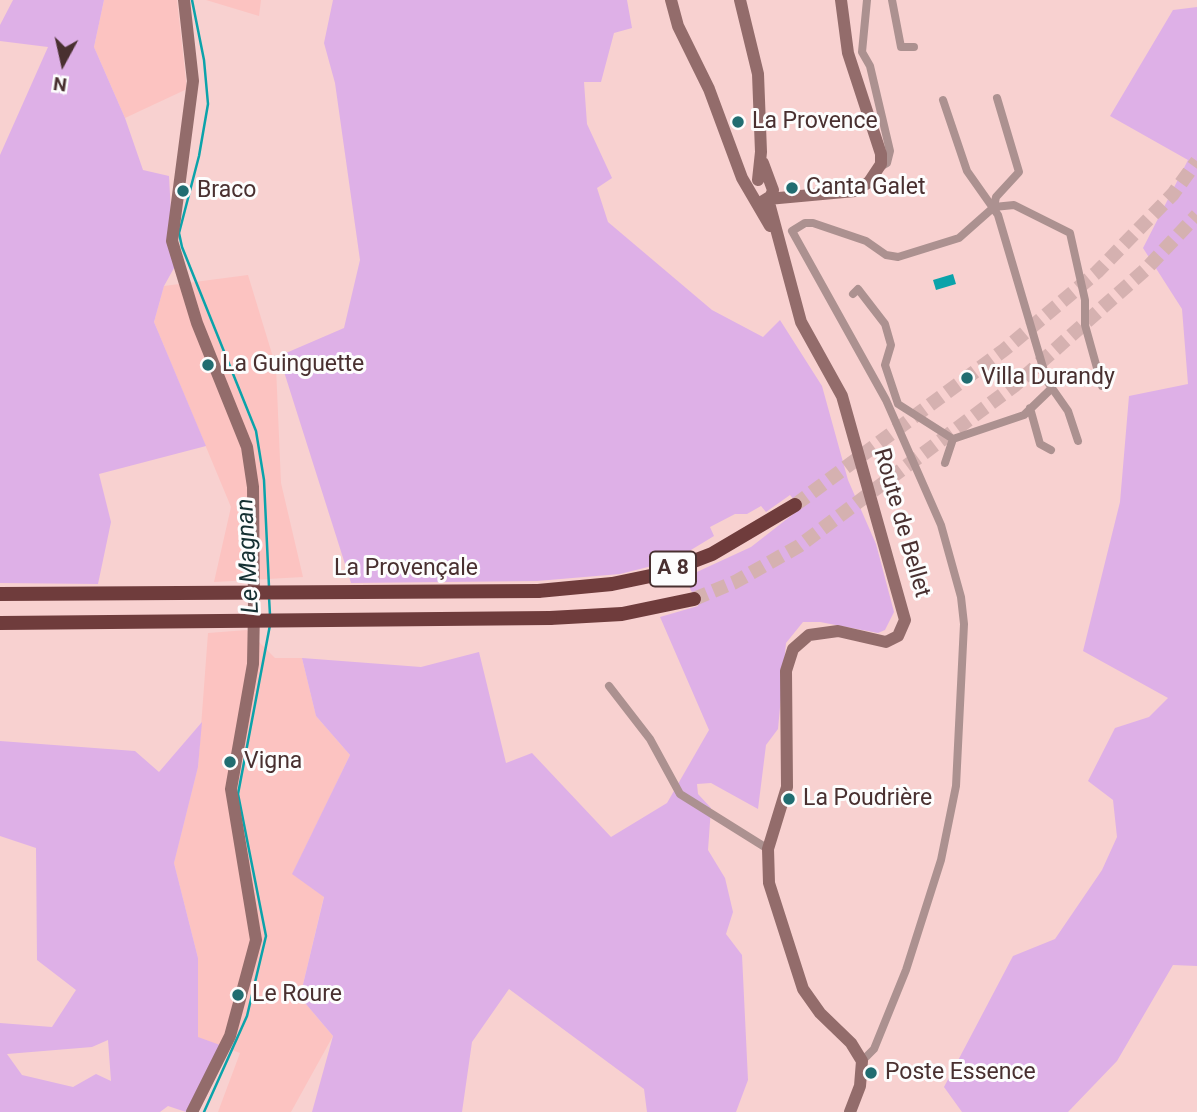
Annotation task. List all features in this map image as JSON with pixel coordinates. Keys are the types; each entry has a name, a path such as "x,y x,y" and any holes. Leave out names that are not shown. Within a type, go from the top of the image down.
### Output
{"highway":[{"name":"La Provençale","path":"0,594 538,591 612,584 660,574 712,554 795,505"},
{"name":"A 8","path":"0,623 550,618 622,614 694,599"}],"street":[{"path":"184,0 193,81 172,241 197,323 247,447 253,487 254,620 253,664 230,789 256,940 230,1036 192,1112"},
{"path":"671,0 678,26 709,89 733,159 762,190 776,222 779,244"},
{"path":"740,0 758,74 762,190 779,244"},
{"path":"762,190 785,199 810,194 855,191 870,183 880,167 881,154 848,53 841,0"},
{"path":"867,0 862,52 870,66 890,151 887,163 880,167"},
{"path":"891,0 901,47 914,47"},
{"path":"997,98 1019,172 996,197 994,207 1052,388 1068,411 1078,441"},
{"path":"943,100 967,171 985,200 994,207"},
{"path":"762,190 810,194"},
{"path":"776,222 785,199"},
{"path":"792,231 805,221 866,241 886,255 898,257 959,238 994,207 1014,205 1070,233 1085,300 1085,325 1101,386"},
{"path":"776,222 792,231 886,400 941,526 961,597 964,624 956,786 938,870 905,970 874,1049 862,1061 860,1086 850,1112"},
{"name":"Route de Bellet","path":"779,244 806,335 842,396 905,620 902,631 893,640 880,641 838,631 823,631 804,638 793,649 786,671 787,787 768,849 771,892 796,974 820,1013 851,1043 862,1061"},
{"path":"853,294 858,289 885,324 891,345 885,369 898,404 953,439"},
{"path":"953,439 1018,417 1052,388"},
{"path":"1030,408 1040,444 1051,450"},
{"path":"945,463 953,439"},
{"path":"609,687 650,739 680,794 768,849"}],"shaded area":[{"path":"13,0 104,0 94,47 125,118 143,170 169,176 174,268 164,286 154,322 206,446 99,474 111,522 98,584 0,583 0,155 48,47 0,41 0,25"},
{"path":"104,0 177,0 187,89 125,118 94,47"},
{"path":"206,0 261,0 259,16"},
{"path":"333,0 627,0 632,28 614,33 601,82 584,82 587,124 612,178 597,188 608,222 712,310 763,337 780,320 822,386 848,480 876,544 894,612 885,630 878,633 820,622 803,622 786,643 778,729 766,745 758,809 711,783 697,784 698,794 711,808 708,850 725,878 733,912 726,934 742,955 748,1080 736,1112 647,1112 644,1089 509,989 472,1042 462,1112 312,1112 333,1036 300,997 324,897 292,874 350,755 316,716 302,658 421,667 479,652 506,763 532,753 611,837 667,803 709,730 660,617 698,606 696,594 691,591 686,577 751,547 801,508 790,495 766,512 761,506 747,514 735,514 710,527 714,536 686,553 664,563 620,574 537,581 351,583 279,356 344,328 360,260 335,83 324,43"},
{"path":"1197,7 1197,966 1173,965 1117,1061 1068,1112 962,1112 944,1087 1013,956 1055,939 1102,870 1117,837 1113,800 1088,781 1115,728 1149,717 1168,698 1083,651 1120,502 1129,396 1188,384 1182,309 1143,248 1188,160 1110,116 1173,10"},
{"path":"248,275 276,367 281,483 303,577 214,582 231,507 154,322 164,286"},
{"path":"247,630 275,658 302,658 316,716 350,755 293,873 324,896 300,997 333,1036 291,1112 218,1112 240,1053 198,1038 198,958 174,863 198,767 208,633"},
{"path":"202,722 198,767 174,863 198,958 198,1037 220,1045 186,1112 168,1106 160,1112 0,1112 0,1023 52,1027 76,990 37,960 36,848 0,836 0,741 135,751 159,772","holes":["108,1040 111,1081 96,1074 73,1087 22,1075 7,1054 92,1047"]}],"water":[{"path":"953,274 956,284 936,290 933,280"}],"waterway":[{"name":"Le Magnan","path":"192,0 204,60 208,104 199,156 179,233 182,247 256,431 264,480 269,587"},
{"name":"Le Magnan","path":"269,597 270,615"},
{"name":"Le Magnan","path":"204,1112 247,1016 266,936 238,794 270,625"}],"tunnel":[{"path":"795,505 1004,350 1097,272 1173,194 1197,161"},
{"path":"694,599 735,582 799,546 1014,386 1146,269 1197,215"}],"place":[{"name":"La Provence","path":"738,122"},
{"name":"Canta Galet","path":"792,188"},
{"name":"Braco","path":"183,191"},
{"name":"La Guinguette","path":"208,365"},
{"name":"Villa Durandy","path":"967,378"},
{"name":"Vigna","path":"230,762"},
{"name":"La Poudrière","path":"789,799"},
{"name":"Le Roure","path":"238,995"},
{"name":"Poste Essence","path":"871,1073"}]}
